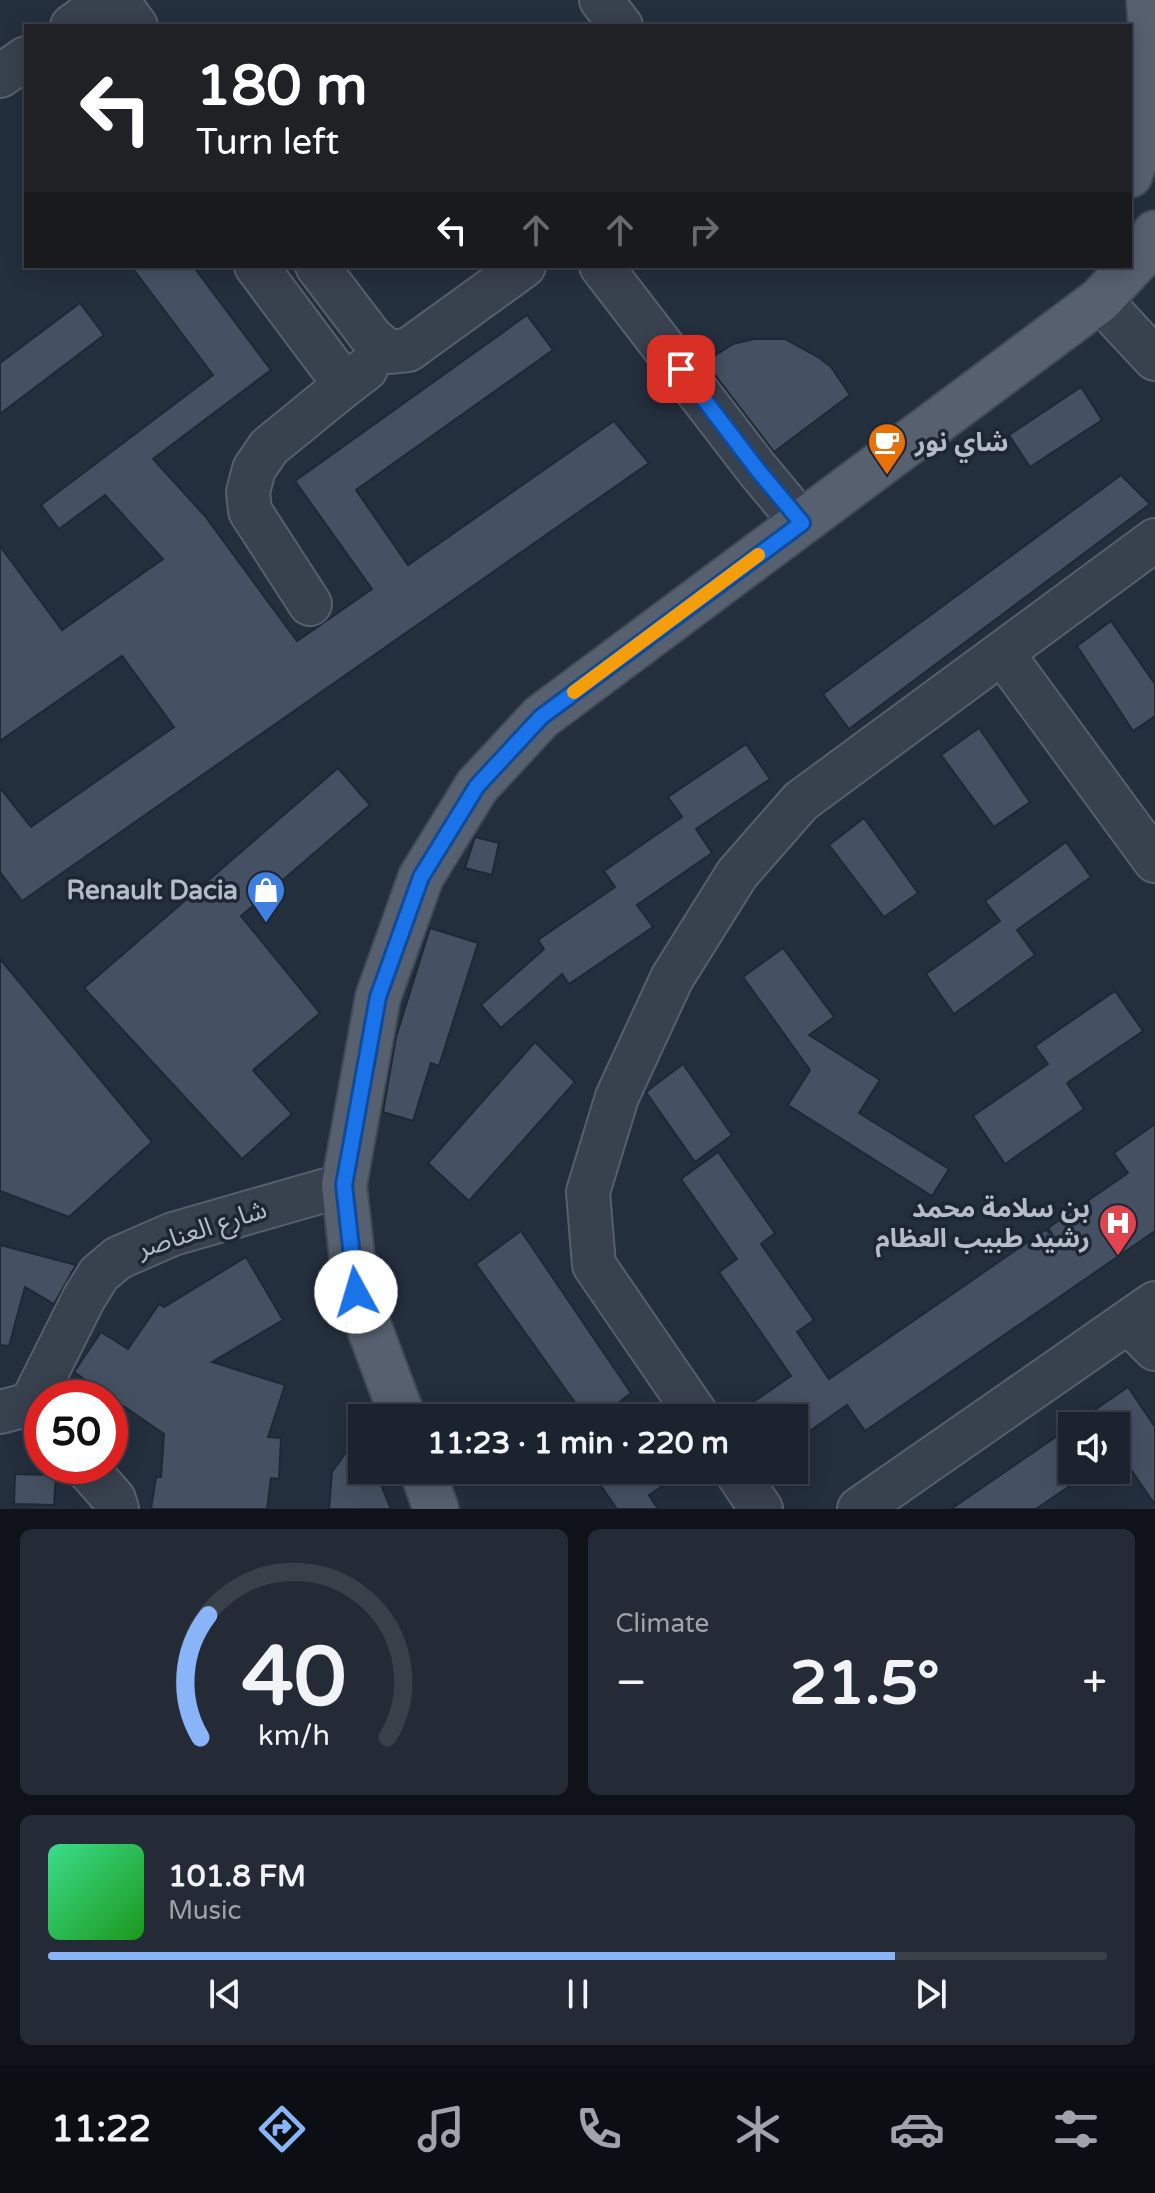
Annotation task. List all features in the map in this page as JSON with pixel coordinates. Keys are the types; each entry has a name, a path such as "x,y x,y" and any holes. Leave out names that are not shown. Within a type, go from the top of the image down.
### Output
{"main road":[{"path":"1132,169 1150,115 1149,0"},
{"path":"1132,260 1150,246 1155,233"},
{"path":"398,1404 356,1292 344,1185 378,997 421,877 477,786 541,717 802,523 1121,268"},
{"path":"427,1484 436,1509"}],"street":[{"path":"75,24 108,0"},
{"path":"117,0 135,24"},
{"path":"601,0 619,24"},
{"path":"0,76 24,59"},
{"path":"257,268 345,385"},
{"path":"319,268 371,337 388,352"},
{"path":"310,604 250,511 248,492 254,469 269,447 388,352 408,350 521,268"},
{"path":"603,268 802,523"},
{"path":"1102,283 1155,359"},
{"path":"689,1404 594,1265 588,1192 617,1097 672,978 737,874 801,801 1155,540"},
{"path":"1003,654 1155,861"},
{"name":"شارع العناصر","path":"40,1380 99,1274 118,1258 173,1234 344,1185"},
{"path":"859,1509 1146,1325"},
{"path":"101,1484 114,1499 117,1509"},
{"path":"744,1484 761,1509"}],"building":[{"path":"133,268 194,268 271,370 153,459 205,516 297,641 372,589 295,481 527,315 553,350 356,490 408,565 614,421 649,463 22,901 0,872 0,788 31,827 174,727 122,656 0,741 0,546 62,630 163,559 105,495 59,529 41,505 213,375"},
{"path":"80,303 104,335 0,414 0,363"},
{"path":"754,339 785,339 821,359 831,367 850,395 774,452 705,362 733,344"},
{"path":"1081,387 1102,420 1030,467 1009,435"},
{"path":"1121,475 1150,504 849,729 823,694"},
{"path":"1111,621 1155,684 1155,716 1133,731 1077,646"},
{"path":"979,728 1030,802 994,827 941,755"},
{"path":"746,744 770,779 696,829 712,853 637,905 653,927 569,984 562,974 501,1028 481,1005 544,949 538,940 615,887 604,871 682,817 668,797"},
{"path":"338,768 370,805 241,916 320,1013 253,1070 292,1114 242,1159 84,988"},
{"path":"864,818 918,893 884,917 829,845"},
{"path":"475,837 499,843 492,875 465,868"},
{"path":"1066,842 1091,877 1017,930 1035,955 954,1014 926,974 1000,921 985,901"},
{"path":"430,928 478,943 439,1066 431,1063 413,1121 383,1112 396,1037"},
{"path":"783,948 834,1017 809,1035 880,1080 859,1113 949,1169 932,1196 788,1105 810,1070 743,977"},
{"path":"0,959 152,1142 69,1217 0,1191"},
{"path":"1115,991 1143,1031 1067,1083 1084,1109 1005,1164 973,1116 1048,1064 1035,1046"},
{"path":"535,1042 575,1082 469,1201 428,1163"},
{"path":"683,1064 732,1135 695,1162 646,1092"},
{"path":"1155,1124 1155,1231 865,1431 847,1405 808,1432 808,1404 750,1404 791,1376 719,1272 737,1259 681,1179 718,1152 775,1233 761,1244 814,1320 797,1332 829,1379 1045,1230 1053,1235 1048,1228 1128,1173 1114,1153"},
{"path":"521,1231 631,1393 617,1404 576,1404 476,1264"},
{"path":"0,1245 76,1265 54,1304 25,1287 9,1346 0,1345"},
{"path":"246,1257 283,1320 212,1362 285,1385 268,1437 281,1438 279,1479 271,1478 267,1509 151,1509 156,1477 161,1477 164,1434 128,1409 128,1380 86,1380 74,1372 101,1332 128,1349 159,1304 164,1307"},
{"path":"1128,1387 1155,1427 1155,1505 1130,1468 1130,1412 1092,1412"},
{"path":"1058,1435 1058,1484 1073,1484 1036,1509 951,1509"},
{"path":"348,1450 348,1484 381,1484 391,1509 329,1509 332,1472"},
{"path":"15,1474 24,1474 24,1484 55,1484 54,1505 14,1504"},
{"path":"600,1484 665,1484 649,1495 658,1509 617,1509"}],"slow traffic":[{"path":"574,692 758,555"}],"place":[{"name":"شاي نور","path":"887,476"},
{"name":"Renault Dacia","path":"266,924"},
{"name":"بن سلامة محمد رشيد طبيب العظام","path":"1118,1257"}],"route":[{"path":"356,1292 344,1185 378,997 421,877 477,786 541,717 802,523 681,369"}]}
